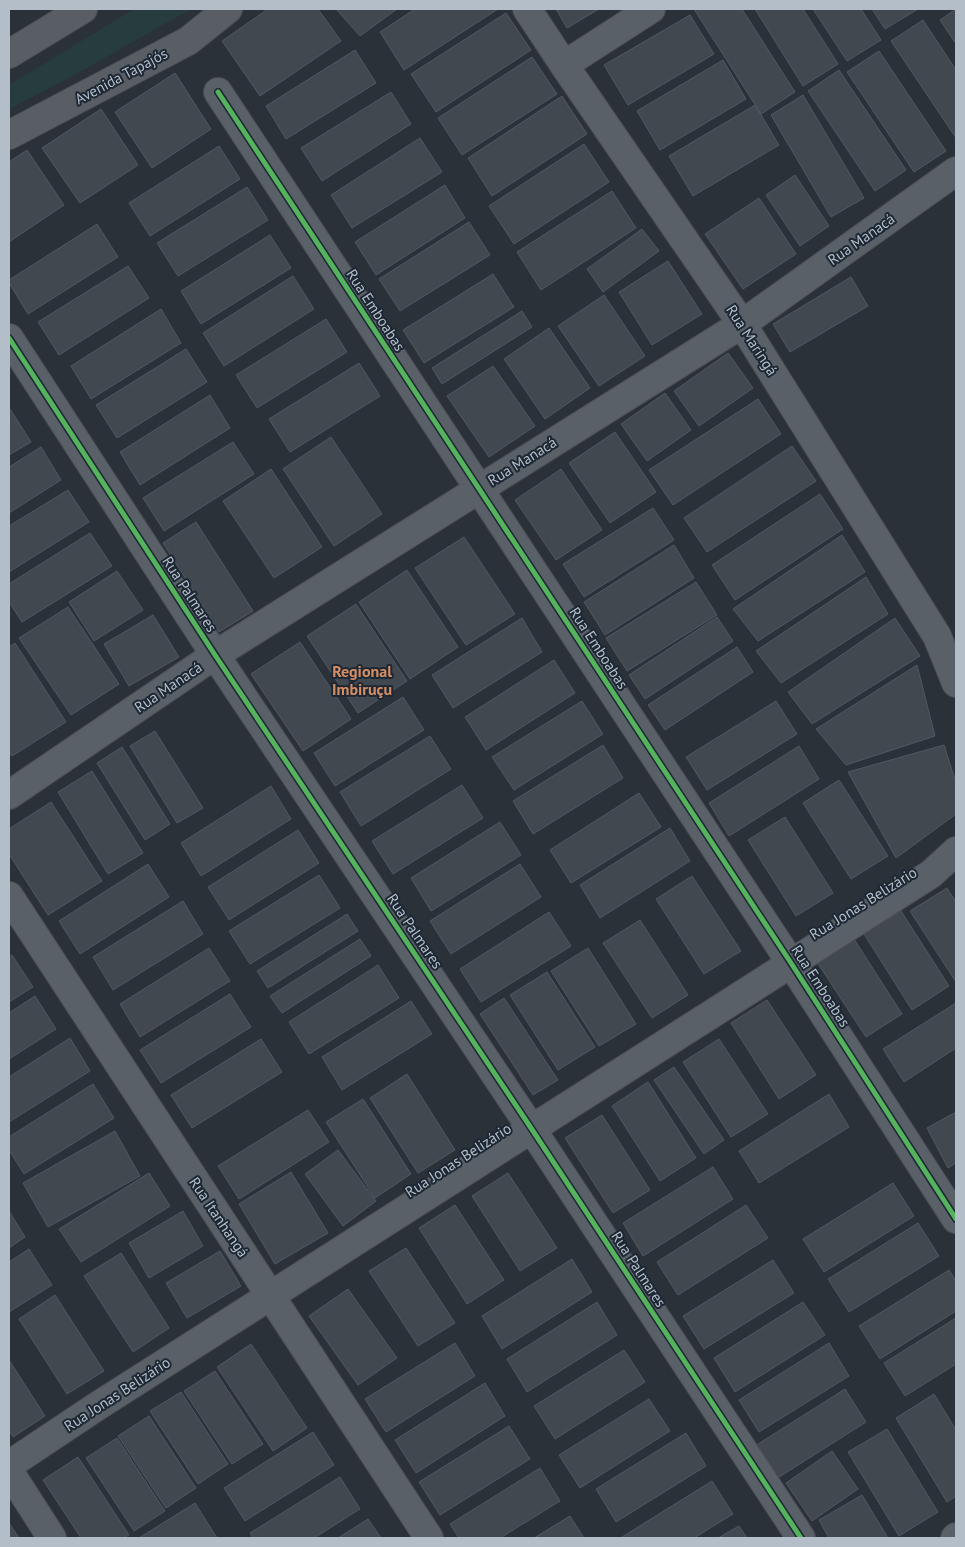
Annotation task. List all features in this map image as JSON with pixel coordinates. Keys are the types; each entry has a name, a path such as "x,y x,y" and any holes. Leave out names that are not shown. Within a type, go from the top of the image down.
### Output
{"main road":[{"path":"9,54 83,9"},
{"name":"Avenida Tapajós","path":"9,135 188,41 228,9"}],"street":[{"name":"Rua Maringá","path":"527,9 742,324 938,636 956,683"},
{"path":"564,65 651,9"},
{"name":"Rua Emboabas","path":"218,92 791,963 956,1219"},
{"name":"Rua Manacá","path":"9,795 215,655 742,324 956,171"},
{"name":"Rua Palmares","path":"9,338 215,655 531,1128 801,1538"},
{"name":"Rua Jonas Belizário","path":"9,1465 104,1401 931,874 956,851"},
{"name":"Rua Itanhangá","path":"9,896 429,1538"},
{"path":"9,1472 52,1538"}],"green space":[{"path":"134,9 191,9 71,77 9,109 9,85"}],"building":[{"path":"268,9 318,9 341,41 260,96 222,41"},
{"path":"336,9 397,9 360,36"},
{"path":"415,9 498,9 404,70 380,32"},
{"path":"556,9 599,9 567,28"},
{"path":"694,9 742,9 795,92 761,114"},
{"path":"755,9 803,9 838,64 803,86"},
{"path":"813,9 861,9 881,40 847,61"},
{"path":"872,9 918,9 885,29"},
{"path":"956,9 956,44 940,20"},
{"path":"506,13 531,50 436,112 411,74"},
{"path":"690,15 714,54 628,105 604,65"},
{"path":"923,20 956,70 956,138 891,41"},
{"path":"355,50 376,83 286,139 266,106"},
{"path":"879,51 946,151 914,172 847,72"},
{"path":"532,57 557,94 462,155 438,118"},
{"path":"723,60 746,99 660,150 637,111"},
{"path":"839,70 906,170 875,191 808,91"},
{"path":"175,73 211,129 152,168 115,112"},
{"path":"391,92 411,124 322,181 301,148"},
{"path":"803,95 864,198 831,217 771,115"},
{"path":"562,96 587,134 492,196 468,158"},
{"path":"755,105 779,145 693,196 669,156"},
{"path":"101,109 138,165 80,203 42,148"},
{"path":"420,138 442,172 352,228 331,195"},
{"path":"584,144 609,182 514,244 489,206"},
{"path":"219,146 240,179 150,236 129,203"},
{"path":"27,150 64,205 9,242 9,162"},
{"path":"795,175 829,226 800,246 766,195"},
{"path":"445,185 465,218 376,275 355,242"},
{"path":"247,187 268,220 178,276 157,243"},
{"path":"612,191 636,228 541,290 517,252"},
{"path":"759,198 796,254 743,289 705,234"},
{"path":"469,222 490,255 400,311 379,279"},
{"path":"97,224 118,257 28,314 9,280"},
{"path":"642,229 659,251 603,292 587,269"},
{"path":"270,235 291,268 201,324 181,291"},
{"path":"668,261 702,314 652,345 619,292"},
{"path":"128,266 149,298 59,355 38,322"},
{"path":"493,274 514,307 424,363 403,330"},
{"path":"293,276 314,309 224,366 203,333"},
{"path":"851,277 868,306 790,352 773,324"},
{"path":"604,295 645,356 599,386 558,326"},
{"path":"161,309 181,343 91,399 71,366"},
{"path":"522,311 532,327 442,384 432,368"},
{"path":"326,319 347,352 257,408 236,375"},
{"path":"549,328 590,388 545,419 504,359"},
{"path":"186,349 207,382 117,438 96,405"},
{"path":"728,353 753,388 699,426 674,391"},
{"path":"359,363 380,396 290,452 269,419"},
{"path":"493,366 535,426 489,457 447,396"},
{"path":"665,393 691,430 647,461 621,424"},
{"path":"210,395 230,428 140,485 120,452"},
{"path":"758,399 781,434 673,505 649,470"},
{"path":"9,410 31,442 9,455"},
{"path":"615,432 656,492 610,523 569,463"},
{"path":"331,437 382,514 334,546 283,469"},
{"path":"233,442 254,474 164,531 143,498"},
{"path":"792,446 816,481 707,552 684,518"},
{"path":"41,447 61,480 9,513 9,467"},
{"path":"271,469 322,547 274,578 223,501"},
{"path":"561,469 602,530 556,560 515,500"},
{"path":"68,490 89,522 9,572 9,526"},
{"path":"820,494 843,529 735,600 712,565"},
{"path":"653,508 674,540 584,597 563,564"},
{"path":"196,522 253,611 219,632 163,543"},
{"path":"90,533 112,566 22,622 9,602 9,584"},
{"path":"842,535 865,572 758,641 733,609"},
{"path":"464,537 515,614 466,645 415,568"},
{"path":"674,545 694,578 605,635 584,602"},
{"path":"407,570 458,647 410,679 359,602"},
{"path":"117,571 143,610 94,641 69,602"},
{"path":"866,577 888,614 781,683 756,651"},
{"path":"696,582 717,615 627,671 606,638"},
{"path":"356,604 407,681 358,713 307,636"},
{"path":"68,607 119,684 71,715 19,638"},
{"path":"153,615 179,657 129,686 104,644"},
{"path":"717,617 733,641 645,699 629,675"},
{"path":"522,618 542,652 453,708 432,675"},
{"path":"895,618 920,656 812,724 788,692"},
{"path":"300,642 351,719 303,751 251,674"},
{"path":"15,643 66,722 12,756 9,752 9,647"},
{"path":"737,647 753,672 665,730 648,705"},
{"path":"554,660 575,693 486,750 465,717"},
{"path":"917,665 935,736 846,765 816,729"},
{"path":"403,697 424,730 335,786 314,753"},
{"path":"582,701 603,734 514,790 492,757"},
{"path":"776,701 797,734 707,790 686,757"},
{"path":"155,731 203,808 177,823 130,746"},
{"path":"430,736 451,769 361,826 340,792"},
{"path":"603,745 623,778 533,834 513,801"},
{"path":"944,745 956,783 956,814 896,858 848,772"},
{"path":"799,746 819,779 729,836 709,803"},
{"path":"122,747 170,824 145,840 97,763"},
{"path":"92,771 143,853 108,874 58,792"},
{"path":"839,780 888,856 851,879 803,803"},
{"path":"462,785 483,818 393,874 372,841"},
{"path":"271,786 291,819 201,876 181,843"},
{"path":"639,793 661,827 571,883 550,850"},
{"path":"51,802 102,881 48,915 9,854 9,829"},
{"path":"785,817 833,893 796,916 748,840"},
{"path":"500,822 521,855 431,911 411,878"},
{"path":"670,828 690,861 600,918 580,885"},
{"path":"298,830 319,863 229,920 208,887"},
{"path":"148,864 169,897 80,954 59,921"},
{"path":"520,864 541,897 451,954 430,921"},
{"path":"319,875 340,908 250,964 229,931"},
{"path":"692,876 741,951 704,974 656,899"},
{"path":"947,888 956,902 956,982 910,911"},
{"path":"183,901 203,934 113,990 93,957"},
{"path":"901,911 949,986 912,1010 864,934"},
{"path":"549,912 571,946 481,1002 460,969"},
{"path":"347,914 358,931 268,988 257,971"},
{"path":"640,920 688,995 652,1018 603,943"},
{"path":"360,939 371,956 282,1013 270,996"},
{"path":"854,939 902,1014 866,1037 817,962"},
{"path":"209,948 230,981 140,1037 120,1004"},
{"path":"588,948 636,1024 599,1046 551,971"},
{"path":"12,955 33,987 9,1002 9,957"},
{"path":"378,965 399,998 309,1054 289,1022"},
{"path":"547,972 595,1047 558,1070 510,995"},
{"path":"230,994 251,1027 161,1083 140,1050"},
{"path":"35,996 56,1029 9,1059 9,1013"},
{"path":"504,998 558,1080 533,1095 480,1014"},
{"path":"767,1000 816,1075 779,1099 731,1023"},
{"path":"411,1001 432,1034 342,1090 322,1057"},
{"path":"956,1003 956,1048 904,1082 883,1049"},
{"path":"70,1038 90,1071 9,1122 9,1077"},
{"path":"261,1039 282,1072 192,1128 171,1095"},
{"path":"719,1039 768,1114 731,1137 683,1062"},
{"path":"674,1067 724,1140 704,1154 654,1080"},
{"path":"407,1074 455,1150 418,1173 370,1098"},
{"path":"648,1082 696,1158 660,1181 612,1106"},
{"path":"93,1084 114,1118 24,1174 9,1150 9,1137"},
{"path":"829,1094 849,1127 759,1183 739,1151"},
{"path":"363,1099 411,1174 375,1198 326,1122"},
{"path":"308,1110 329,1142 239,1199 218,1166"},
{"path":"956,1112 956,1163 948,1168 927,1128"},
{"path":"602,1115 650,1190 613,1213 565,1138"},
{"path":"115,1131 140,1176 48,1227 23,1183"},
{"path":"338,1150 376,1201 343,1226 305,1174"},
{"path":"713,1167 733,1199 643,1256 623,1223"},
{"path":"291,1172 328,1233 275,1264 239,1204"},
{"path":"149,1173 170,1206 81,1262 59,1229"},
{"path":"508,1173 557,1248 520,1271 472,1196"},
{"path":"893,1183 914,1216 824,1272 803,1239"},
{"path":"455,1205 504,1280 467,1304 419,1228"},
{"path":"746,1205 768,1238 678,1295 657,1262"},
{"path":"9,1211 25,1237 9,1248"},
{"path":"183,1211 203,1246 149,1278 129,1243"},
{"path":"918,1223 939,1256 849,1312 828,1279"},
{"path":"406,1248 455,1323 418,1346 369,1271"},
{"path":"29,1249 52,1285 9,1312 9,1262"},
{"path":"220,1251 241,1286 187,1318 166,1283"},
{"path":"121,1253 169,1328 133,1352 84,1276"},
{"path":"572,1259 592,1292 502,1349 482,1316"},
{"path":"773,1260 794,1293 704,1349 683,1316"},
{"path":"949,1270 956,1281 956,1311 880,1359 859,1326"},
{"path":"348,1289 397,1358 358,1385 309,1316"},
{"path":"55,1295 104,1371 67,1394 19,1319"},
{"path":"597,1302 617,1335 527,1392 507,1359"},
{"path":"803,1302 825,1335 735,1392 714,1358"},
{"path":"956,1318 956,1364 905,1396 884,1363"},
{"path":"455,1343 475,1376 386,1432 365,1399"},
{"path":"829,1343 849,1376 759,1432 739,1400"},
{"path":"251,1344 307,1428 273,1451 217,1367"},
{"path":"624,1350 645,1382 555,1439 534,1406"},
{"path":"9,1360 45,1416 13,1437 9,1430"},
{"path":"215,1371 263,1444 232,1464 184,1391"},
{"path":"485,1383 505,1416 416,1473 395,1440"},
{"path":"845,1389 866,1422 776,1479 755,1446"},
{"path":"181,1392 228,1464 198,1484 150,1411"},
{"path":"934,1394 956,1430 956,1496 947,1502 896,1418"},
{"path":"649,1399 670,1431 580,1488 559,1455"},
{"path":"149,1416 196,1488 166,1508 118,1436"},
{"path":"509,1426 530,1459 440,1515 419,1482"},
{"path":"887,1429 938,1512 899,1536 848,1452"},
{"path":"313,1432 334,1465 245,1521 224,1488"},
{"path":"686,1433 706,1466 616,1522 596,1489"},
{"path":"117,1438 165,1511 134,1531 86,1458"},
{"path":"832,1451 858,1489 812,1521 786,1483"},
{"path":"78,1457 129,1535 123,1538 81,1538 43,1480"},
{"path":"540,1468 560,1501 500,1538 459,1538 450,1524"},
{"path":"340,1477 360,1509 314,1538 253,1538 250,1533"},
{"path":"712,1481 733,1514 694,1538 622,1537"},
{"path":"862,1495 888,1538 829,1538 819,1520"},
{"path":"195,1503 217,1538 139,1538"},
{"path":"570,1516 584,1538 534,1538"},
{"path":"368,1519 381,1538 338,1538"},
{"path":"9,1523 19,1538 9,1538"},
{"path":"739,1526 747,1538 718,1538"}],"cycle path":[{"path":"218,92 791,963 956,1219"},
{"path":"9,338 215,655 531,1128 801,1538"}],"district":[{"name":"Regional Imbiruçu","path":"362,680"}]}
